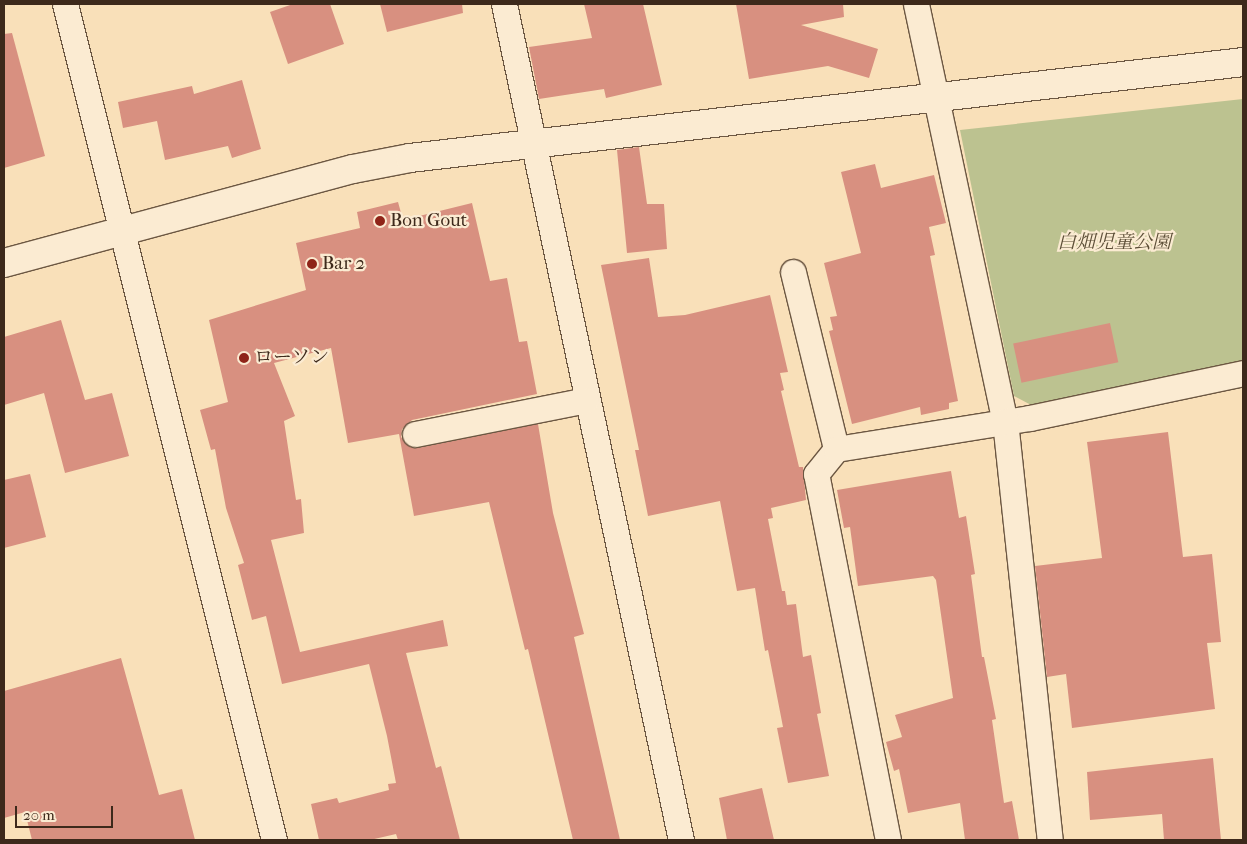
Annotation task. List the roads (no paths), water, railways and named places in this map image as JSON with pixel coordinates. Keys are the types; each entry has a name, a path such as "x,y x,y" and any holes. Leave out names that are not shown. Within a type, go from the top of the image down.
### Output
{"street":[{"path":"64,4 274,840"},
{"path":"504,4 586,400 681,840"},
{"path":"916,4 1005,421 1050,840"},
{"path":"4,263 353,169 410,158 1243,62"},
{"path":"793,272 836,449"},
{"path":"888,840 816,474 836,449 1005,421 1243,373"},
{"path":"414,434 586,400"}],"place":[{"name":"Bon Gout","path":"380,221"},
{"name":"Bar 2","path":"312,264"},
{"name":"ローソン","path":"244,358"}],"park label":[{"name":"白畑児童公園","path":"1114,243"}]}
